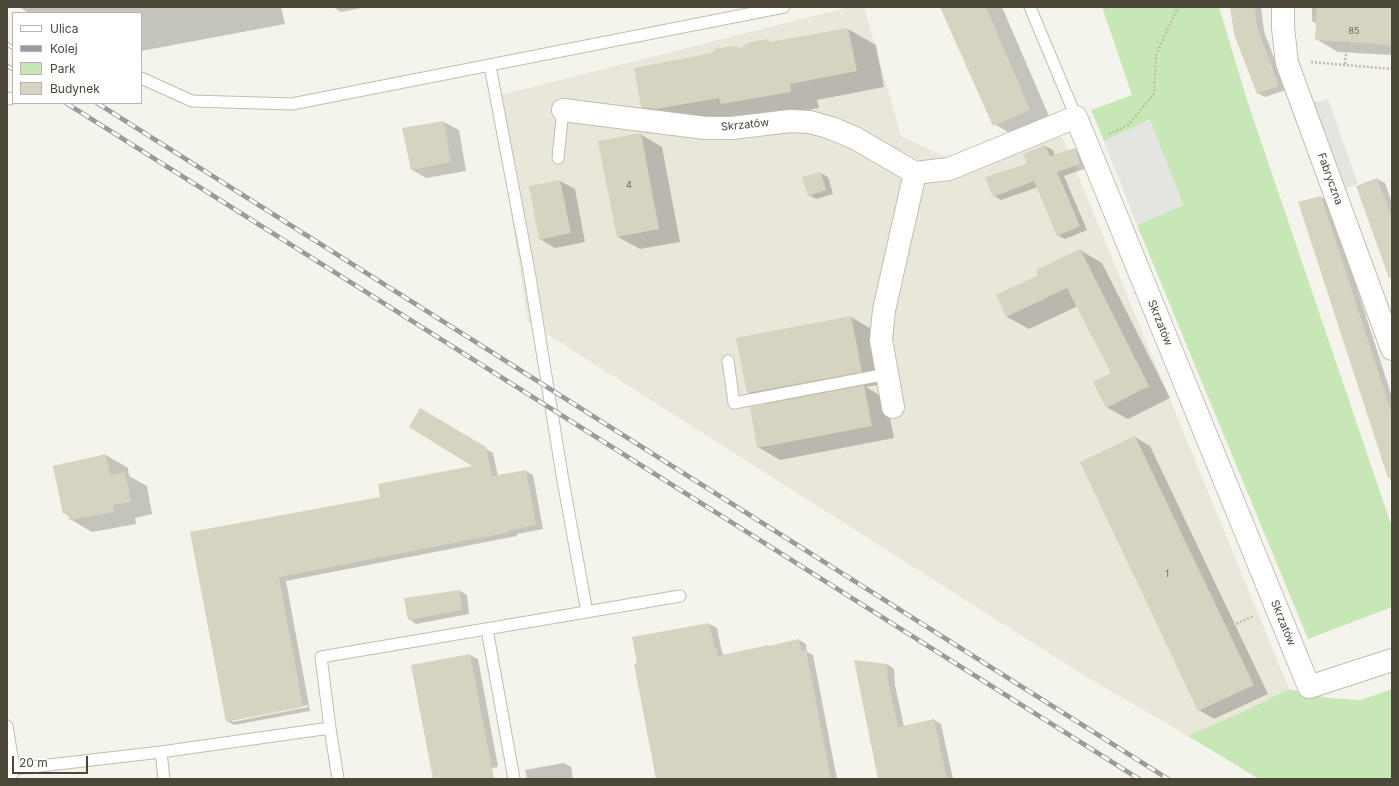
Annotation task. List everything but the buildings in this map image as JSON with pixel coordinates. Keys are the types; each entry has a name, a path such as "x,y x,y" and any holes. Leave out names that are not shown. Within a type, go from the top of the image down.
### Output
{"street":[{"name":"Fabryczna","path":"1283,7 1283,28 1287,63 1392,349"},
{"name":"Skrzatów","path":"564,110 705,128 732,128 790,121 810,122 831,128 855,138 915,173"},
{"name":"Skrzatów","path":"1076,118 1309,687 1392,660"},
{"path":"893,407 881,340 884,310 915,173 949,169 1076,118"}],"lane":[{"path":"142,78 192,101 292,104 784,7"},
{"path":"1030,7 1076,118"},
{"path":"490,66 529,271 563,481 587,612"},
{"path":"558,158 564,110"},
{"path":"728,361 734,403 887,374"},
{"path":"338,779 321,657 680,596"},
{"path":"488,629 514,779"},
{"path":"7,726 12,774 330,728"},
{"path":"161,752 164,779"}],"path":[{"path":"1087,144 1128,125 1154,94 1156,55 1178,7"},
{"path":"1345,64 1347,42"},
{"path":"1308,61 1392,69"},
{"path":"1229,627 1260,613"}],"shaded area":[{"path":"849,7 864,7 901,136 952,160 1054,117 1289,689 1188,736 1085,676 528,322 493,97"},
{"path":"1328,99 1358,184 1341,190 1309,100 1319,102"},
{"path":"1150,119 1183,205 1137,225 1104,141"}],"green space":[{"path":"1102,7 1219,7 1247,100 1392,527 1392,607 1308,639 1137,225 1183,205 1150,120 1104,141 1091,110 1132,95"},
{"path":"1289,689 1328,698 1361,700 1392,689 1392,779 1259,779 1188,736"}],"railway":[{"path":"7,44 12,47"},
{"path":"7,66 12,68"},
{"path":"68,104 1139,779"},
{"path":"99,104 1168,779"}]}
